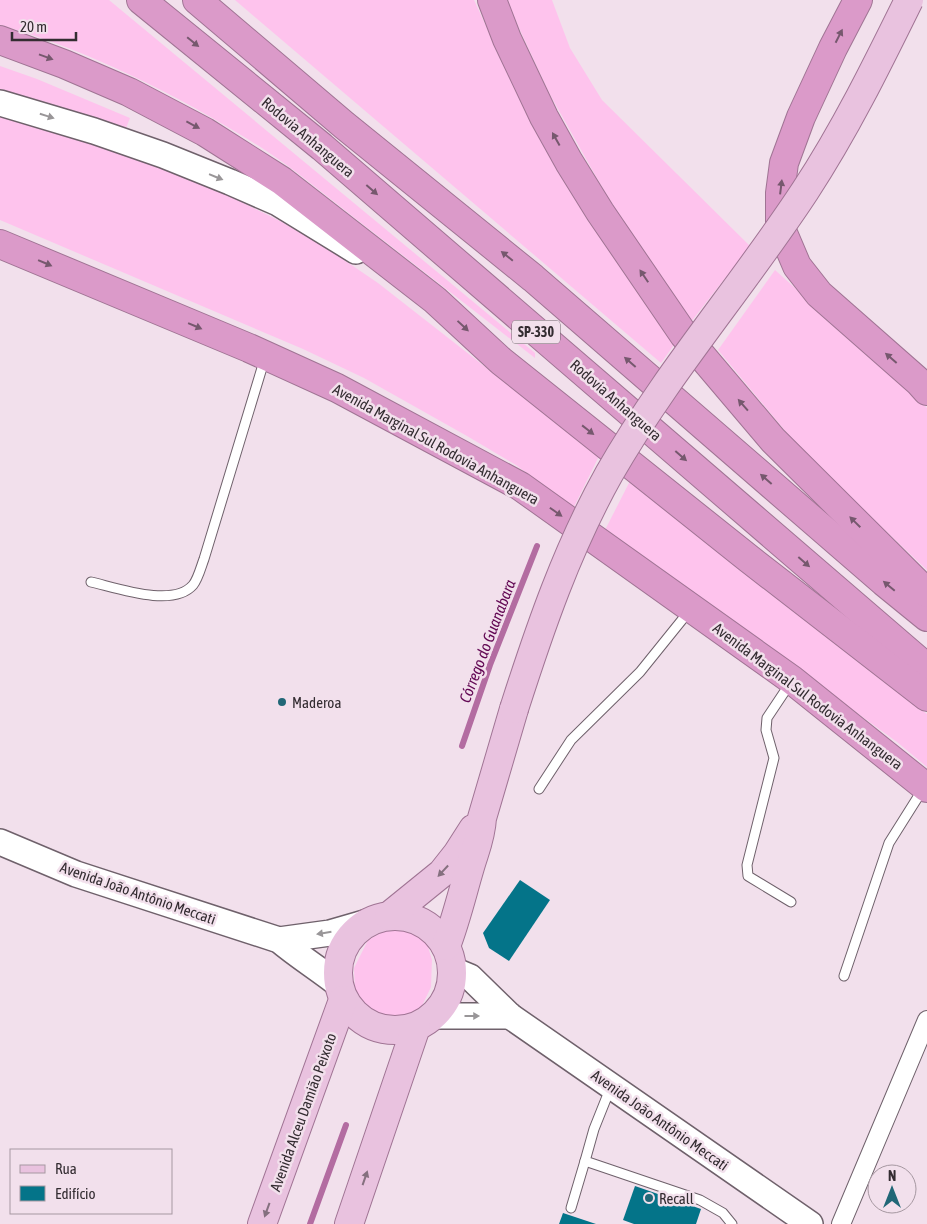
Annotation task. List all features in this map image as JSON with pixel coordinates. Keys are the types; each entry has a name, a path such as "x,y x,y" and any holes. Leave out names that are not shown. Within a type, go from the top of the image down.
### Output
{"highway":[{"name":"Rodovia Anhanguera","path":"141,0 322,147 927,668"},
{"name":"SP-330","path":"197,0 344,125 533,278 884,582 927,616"},
{"path":"492,0 507,39 544,117 569,162 600,212 684,334 773,440 927,593"},
{"path":"858,0 801,117 784,162 780,193 780,226 797,266 819,294 927,391"},
{"path":"0,40 64,64 129,92 205,132 282,181 435,300 501,361 748,558 927,697"},
{"name":"Avenida Marginal Sul Rodovia Anhanguera","path":"0,244 337,388 520,486 792,680 926,787"}],"main road":[{"path":"349,1224 425,1021 442,1006 449,995 452,983 449,958 457,915 481,834 482,818 514,709 554,590 579,534 609,475 656,397 759,258 806,190 836,141 909,0"},
{"path":"0,102 163,155 278,203 435,300"},
{"path":"482,818 469,832 457,854 442,873 378,919 356,930 346,942 340,955 337,970 341,992 357,1016 375,1027 396,1031 425,1021 510,1016"},
{"name":"Avenida João Antônio Meccati","path":"0,842 76,874 279,940 315,966 341,992"},
{"path":"378,919 406,916 422,922 436,932 449,958"},
{"name":"Avenida João Antônio Meccati","path":"279,940 330,932 378,919"},
{"name":"Avenida João Antônio Meccati","path":"449,958 510,1016 810,1224"},
{"name":"Avenida Alceu Damião Peixoto","path":"262,1224 341,992"}],"street":[{"path":"841,1224 927,1020"}],"lane":[{"path":"91,582 154,596 179,594 194,584 265,356"},
{"path":"540,789 571,740 640,672 692,608"},
{"path":"791,902 748,876 747,865 774,758 766,730 767,718 792,680"},
{"path":"844,976 889,843 926,787"},
{"path":"571,1208 594,1129 611,1086"},
{"path":"585,1161 700,1200 723,1213 732,1224"}],"shaded area":[{"path":"0,0 109,0 535,353 535,358 273,155 198,110 134,76 68,48 0,25"},
{"path":"235,0 474,0 527,110 571,190 629,281 674,345 661,363"},
{"path":"506,0 552,0 570,48 602,100 750,246 691,322 617,214 549,93"},
{"path":"0,66 37,79 130,118 126,128 42,101 0,90"},
{"path":"0,113 93,140 217,190 280,221 325,247 378,283 599,456 573,509 516,465 364,378 303,349 0,220"},
{"path":"775,270 927,408 927,570 806,456 718,350"},
{"path":"630,481 927,714 927,767 897,742 605,530"},
{"path":"390,928 416,930 426,940 432,960 431,987 420,1010 405,1017 390,1019 371,1011 355,990 354,968 368,940"}],"building":[{"path":"520,880 550,900 509,961 489,948 483,933"},
{"name":"Recall","path":"635,1186 701,1209 696,1224 634,1224 623,1220"},
{"path":"563,1213 596,1224 559,1224"}],"waterway":[{"name":"Córrego do Guanabara","path":"462,746 490,665 537,546"},
{"name":"Córrego do Guanabara","path":"310,1224 346,1125"}],"place":[{"name":"Maderoa","path":"282,702"},
{"name":"Recall","path":"649,1198"}]}
